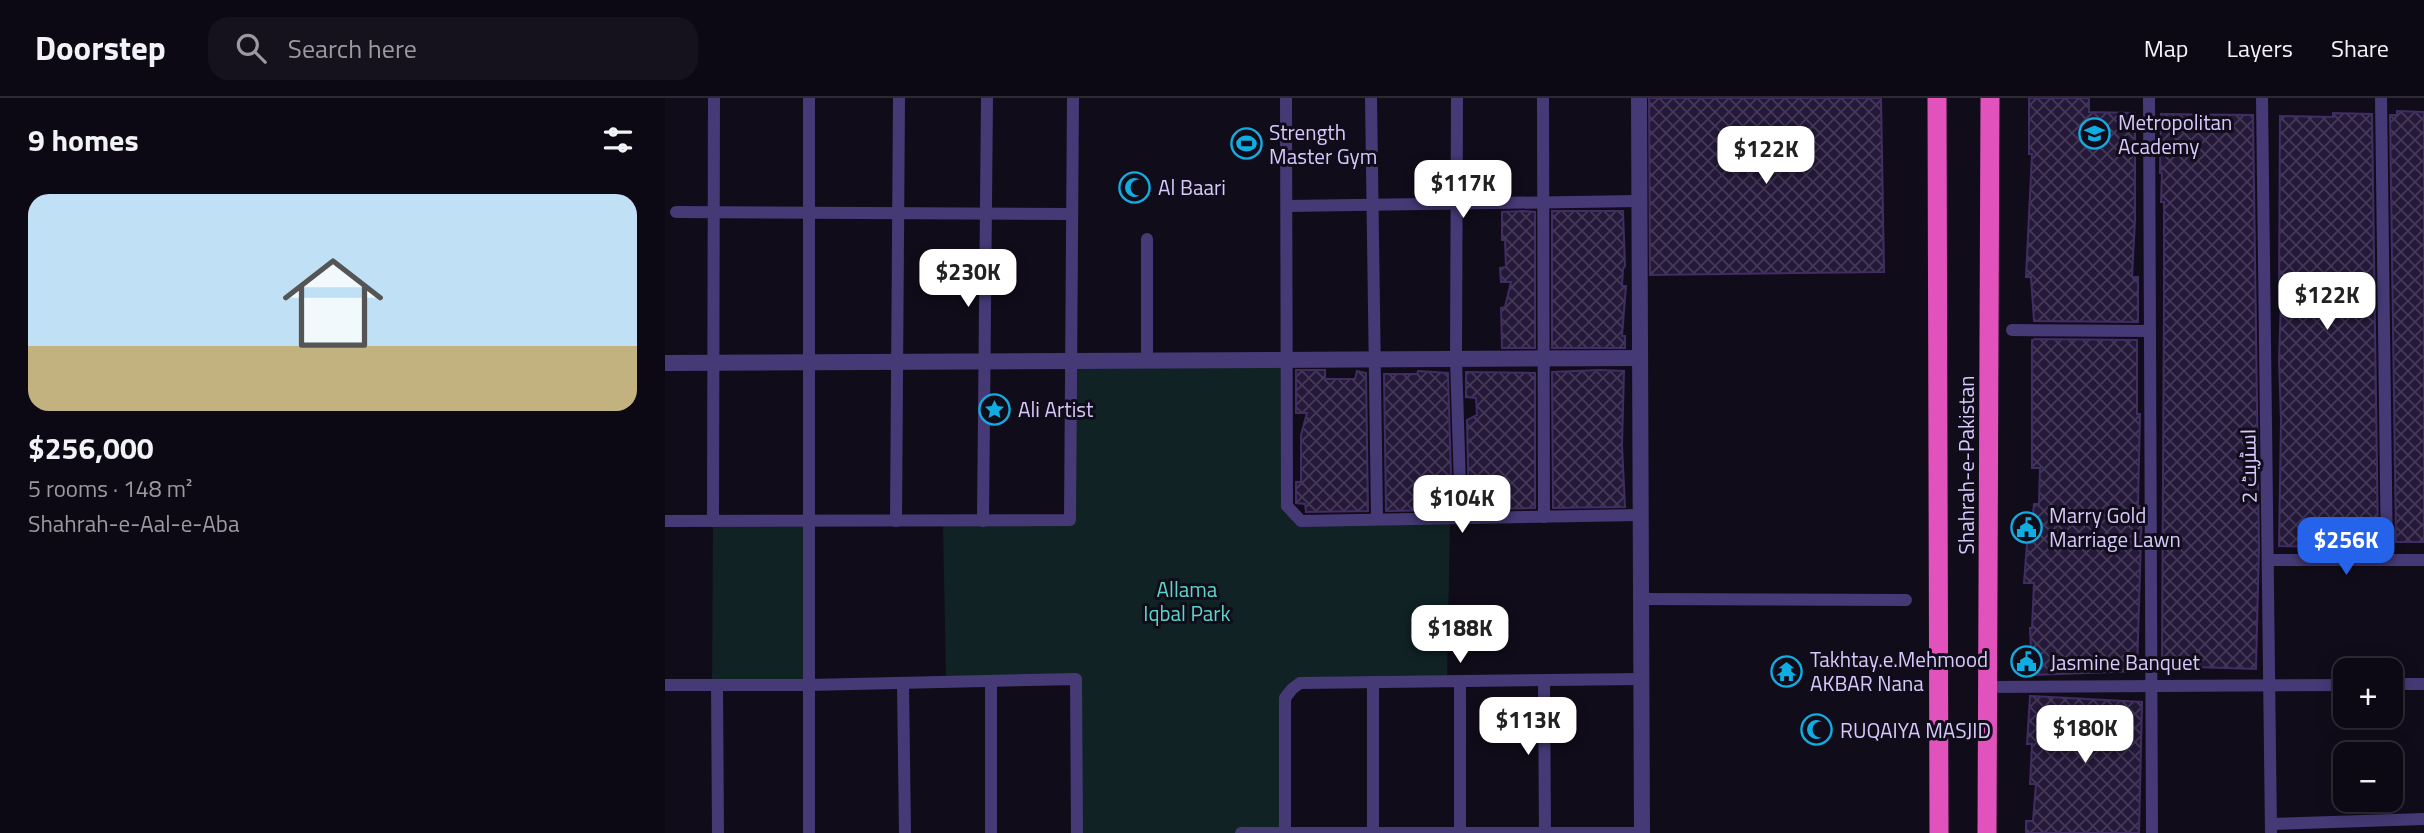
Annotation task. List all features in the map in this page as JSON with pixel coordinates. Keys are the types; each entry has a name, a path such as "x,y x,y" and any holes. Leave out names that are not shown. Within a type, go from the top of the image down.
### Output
{"highway":[{"name":"Shahrah-e-Pakistan","path":"1937,98 1939,833"},
{"name":"Shahrah-e-Pakistan","path":"1987,833 1990,98"}],"street":[{"path":"713,521 714,98"},
{"path":"809,98 809,833"},
{"path":"896,521 899,98"},
{"path":"983,521 987,98"},
{"path":"665,521 1070,520 1073,98"},
{"path":"1286,98 1287,506 1301,521 1640,515"},
{"path":"1371,98 1377,519"},
{"path":"1457,98 1456,359 1461,518"},
{"path":"1543,98 1544,516"},
{"path":"1241,833 1641,833 1639,98"},
{"path":"2149,98 2152,833"},
{"name":"اسٹریٹ 2","path":"2262,98 2271,829"},
{"path":"2381,98 2387,560"},
{"path":"1287,206 1639,201"},
{"path":"676,212 1072,214"},
{"path":"1147,239 1147,360"},
{"path":"2012,330 2150,331"},
{"path":"665,363 1640,358"},
{"path":"2269,561 2424,559"},
{"path":"1641,599 1906,600"},
{"path":"665,685 809,685 1076,679 1077,833"},
{"path":"1285,833 1285,698 1300,683 1641,679"},
{"path":"1544,680 1545,833"},
{"path":"991,681 991,833"},
{"path":"1460,681 1460,833"},
{"path":"1373,682 1373,833"},
{"path":"903,683 905,833"},
{"path":"2403,684 2424,684"},
{"path":"717,685 718,833"},
{"path":"1988,687 2333,685"},
{"path":"2271,829 2392,826 2424,819"}],"green space":[{"name":"Allama Iqbal Park","path":"1288,360 1287,506 1294,516 1450,518 1447,681 1292,689 1285,833 1077,833 1075,680 946,682 943,521 1070,520 1071,361"},
{"path":"713,521 809,521 808,685 712,685"}],"building":[{"path":"1649,98 1881,98 1884,272 1650,275"},
{"path":"2029,98 2089,98 2089,112 2135,113 2132,277 2138,277 2138,322 2034,321 2031,277 2026,277 2032,154 2029,154"},
{"path":"2397,111 2424,112 2424,542 2396,542 2390,115 2397,115"},
{"path":"2333,113 2372,114 2378,541 2376,545 2279,546 2280,116 2333,117"},
{"path":"2161,114 2253,115 2259,547 2256,669 2162,666 2164,202 2161,202 2160,173"},
{"path":"1552,211 1623,211 1625,266 1622,286 1626,286 1622,336 1625,336 1625,348 1552,348"},
{"path":"1502,212 1535,212 1535,348 1502,348 1501,308 1505,307 1511,282 1501,282 1500,268 1506,267"},
{"path":"2032,340 2137,340 2137,414 2140,414 2138,506 2142,506 2137,671 2032,675 2030,628 2034,583 2024,583 2034,504 2039,504 2040,468 2032,468"},
{"path":"1296,370 1325,370 1325,379 1355,379 1357,371 1366,373 1368,511 1306,512 1305,504 1296,503 1296,482 1301,482 1301,435 1307,413 1296,413"},
{"path":"1418,371 1448,373 1452,510 1386,511 1384,374 1417,374"},
{"path":"1624,371 1622,445 1625,507 1553,508 1552,372"},
{"path":"1466,372 1535,373 1535,508 1469,509 1467,420 1477,415 1476,398 1466,397"},
{"path":"2030,696 2142,702 2139,833 2026,833 2026,821 2033,821 2036,784 2030,784 2032,744 2027,744"}],"place":[{"name":"Metropolitan Academy","path":"2095,134"},
{"name":"Strength Master Gym","path":"1246,144"},
{"name":"Al Baari","path":"1135,187"},
{"name":"Ali Artist","path":"995,409"},
{"name":"Marry Gold Marriage Lawn","path":"2026,527"},
{"name":"Jasmine Banquet","path":"2027,662"},
{"name":"Takhtay.e.Mehmood AKBAR Nana","path":"1787,671"},
{"name":"RUQAIYA MASJID","path":"1817,730"}]}
